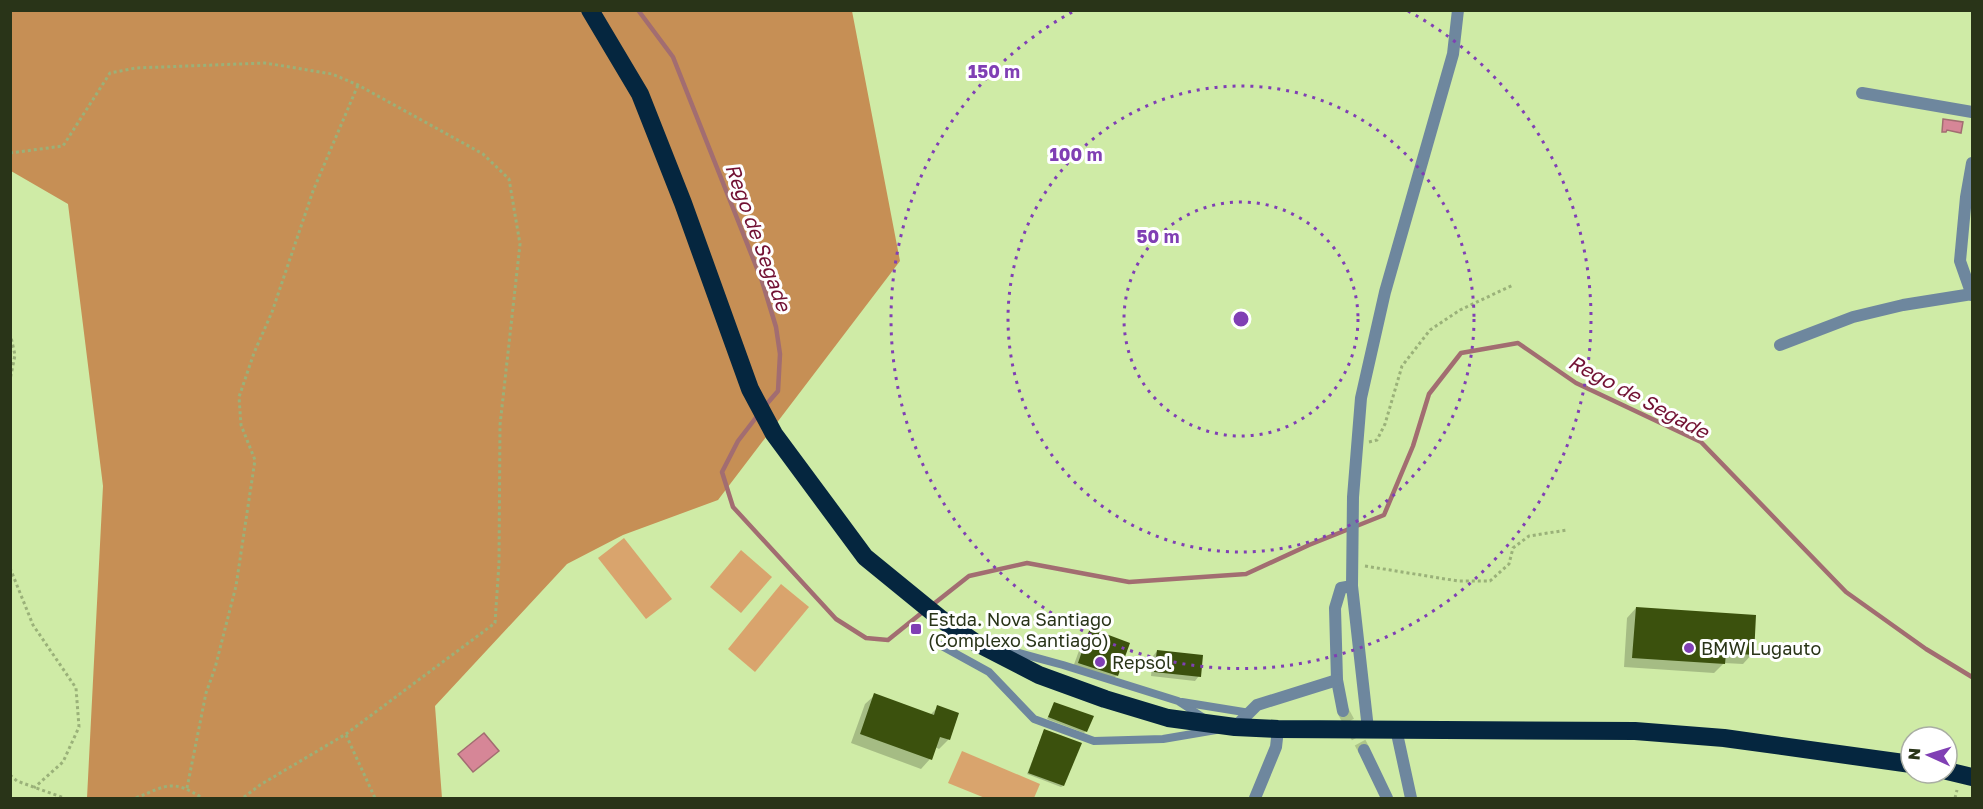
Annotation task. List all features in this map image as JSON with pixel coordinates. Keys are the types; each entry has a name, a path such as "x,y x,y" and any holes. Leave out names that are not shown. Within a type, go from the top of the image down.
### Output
{"highway":[{"path":"590,10 640,94 683,203 750,389 774,434 865,558 941,619 973,641 1039,675 1105,699 1168,718 1211,724 1278,729 1635,730 1724,738 1899,762"}],"street":[{"path":"1368,729 1353,586 1353,497 1362,398 1385,292 1453,54 1458,10"},
{"path":"1862,93 1972,112"},
{"path":"1780,345 1853,317 1903,305 1972,294 1960,261 1966,197 1972,163"},
{"path":"1343,711 1337,680 1335,608 1341,588 1353,586"},
{"path":"1235,727 1257,705 1337,680"},
{"path":"1255,798 1276,747 1278,729"},
{"path":"1396,729 1411,798"},
{"path":"1364,750 1387,798"}],"lane":[{"path":"973,641 1063,665 1178,701 1250,713"},
{"path":"940,645 989,672 1034,719 1094,741 1163,739 1235,727"},
{"path":"1178,701 1211,724"}],"path":[{"path":"10,153 63,146 110,73 136,68 265,63 332,74 358,85 483,154 509,179 520,244 500,424 499,563 495,623 346,734 260,785 243,798"},
{"path":"187,788 206,693 215,668 236,586 255,460 241,425 239,397 254,353 272,312 313,191 358,85"},
{"path":"1357,445 1377,440 1385,424 1402,366 1430,330 1460,310 1513,285"},
{"path":"10,333 15,355 10,380"},
{"path":"1353,564 1458,581 1490,581 1509,564 1513,548 1528,536 1567,530"},
{"path":"10,568 33,625 76,688 79,727 63,762 34,788"},
{"path":"346,734 375,798"},
{"path":"10,776 34,788 64,798"},
{"path":"139,798 167,785 187,788 202,798"}],"shaded area":[{"path":"11,11 852,11 900,261 718,500 623,535 567,564 435,706 442,798 87,798 103,486 68,204 11,171"},
{"path":"1943,119 1963,122 1961,133 1947,130 1942,132"},
{"path":"624,538 672,599 646,619 598,558"},
{"path":"741,550 772,577 741,613 710,587"},
{"path":"781,584 809,607 755,672 728,649"},
{"path":"484,733 499,751 473,772 458,754"},
{"path":"962,751 1040,784 1034,798 985,798 948,783"}],"building":[{"path":"1636,607 1756,615 1754,655 1726,653 1725,664 1632,658"},
{"path":"1090,628 1130,643 1118,676 1078,663"},
{"path":"1157,650 1203,655 1201,677 1154,672"},
{"path":"874,693 934,715 937,705 959,713 950,740 940,737 932,760 860,734"},
{"path":"1054,702 1094,716 1087,732 1048,717"},
{"path":"1044,729 1082,743 1064,786 1028,773"}],"waterway":[{"name":"Rego de Segade","path":"638,10 673,57 762,281 776,327 780,354 778,391 765,406"},
{"name":"Rego de Segade","path":"931,606 969,576 1027,563 1129,582 1246,574 1309,545 1384,515 1413,446 1429,394 1461,353 1518,343 1576,383 1701,442 1846,592 1926,649 1972,677"},
{"name":"Rego de Segade","path":"758,415 738,441 722,472 733,507 836,619 866,638 888,640 924,611"}],"tunnel":[{"path":"1343,711 1364,750"}],"place":[{"name":"Estda. Nova Santiago (Complexo Santiago)","path":"916,629"},
{"name":"BMW Lugauto","path":"1689,648"},
{"name":"Repsol","path":"1100,662"}]}
